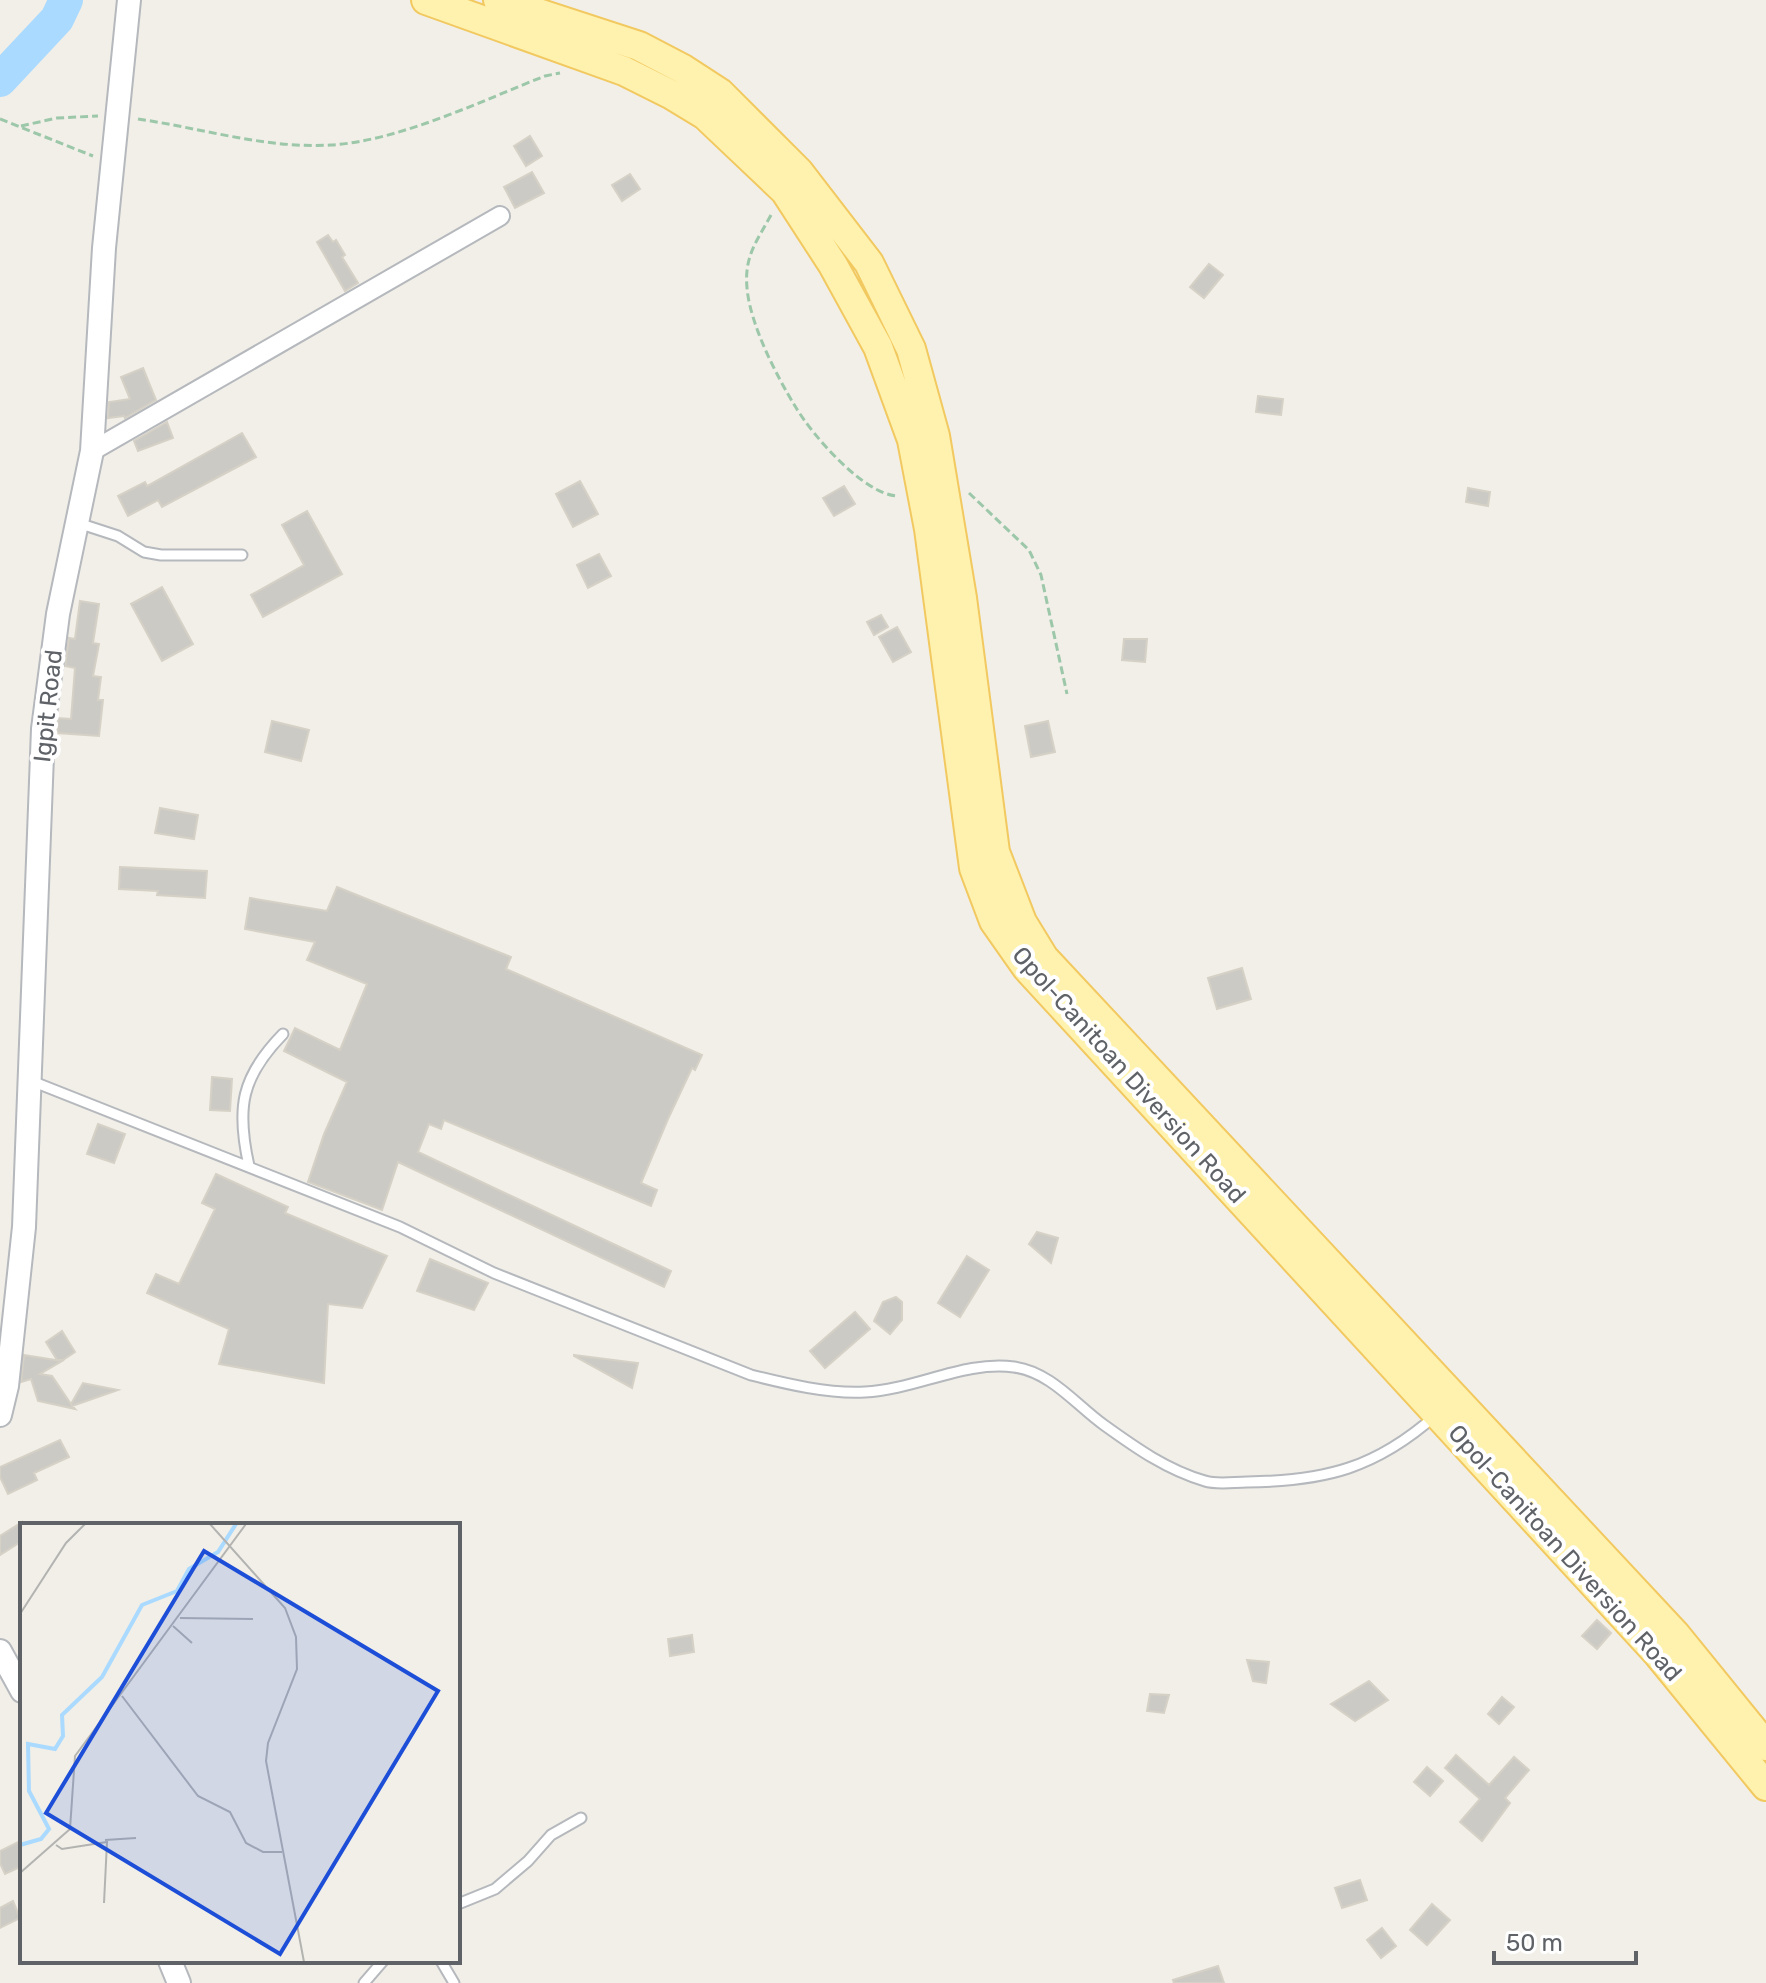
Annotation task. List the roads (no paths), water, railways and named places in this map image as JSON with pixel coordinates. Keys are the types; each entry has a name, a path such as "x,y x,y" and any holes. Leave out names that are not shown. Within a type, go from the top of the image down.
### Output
{"main road":[{"name":"Opol-Canitoan Diversion Road","path":"426,0 624,71 672,95 705,115 785,191 833,265 878,347 912,440 934,487 960,583 995,852 1022,922 1044,958 1676,1635 1766,1746"},
{"name":"Opol-Canitoan Diversion Road","path":"498,0 639,46 720,93 799,172 869,263 911,349 935,436 934,487 974,868 994,921 1027,968 1658,1654 1766,1786"}],"street":[{"name":"Igpit Road","path":"0,1415 7,1386 24,1227 43,729 58,614 92,451 111,164 129,0"},
{"path":"92,451 500,216"},
{"path":"0,1651 20,1687"},
{"path":"171,1963 179,1983"}],"lane":[{"path":"78,523 118,536 144,552 161,555 242,555"},
{"path":"249,1166 244,1122 245,1089 259,1062 283,1034"},
{"path":"29,1080 400,1227 494,1273 751,1375 785,1384 865,1392 928,1381 981,1367 1016,1367 1049,1380 1098,1421 1151,1458 1207,1482 1265,1482 1328,1475 1366,1463 1392,1449 1439,1413"},
{"path":"460,1903 495,1889 528,1861 551,1835 581,1818"},
{"path":"364,1983 381,1963"},
{"path":"442,1963 454,1983"}],"waterway":[{"path":"0,80 57,19 66,0"}]}
